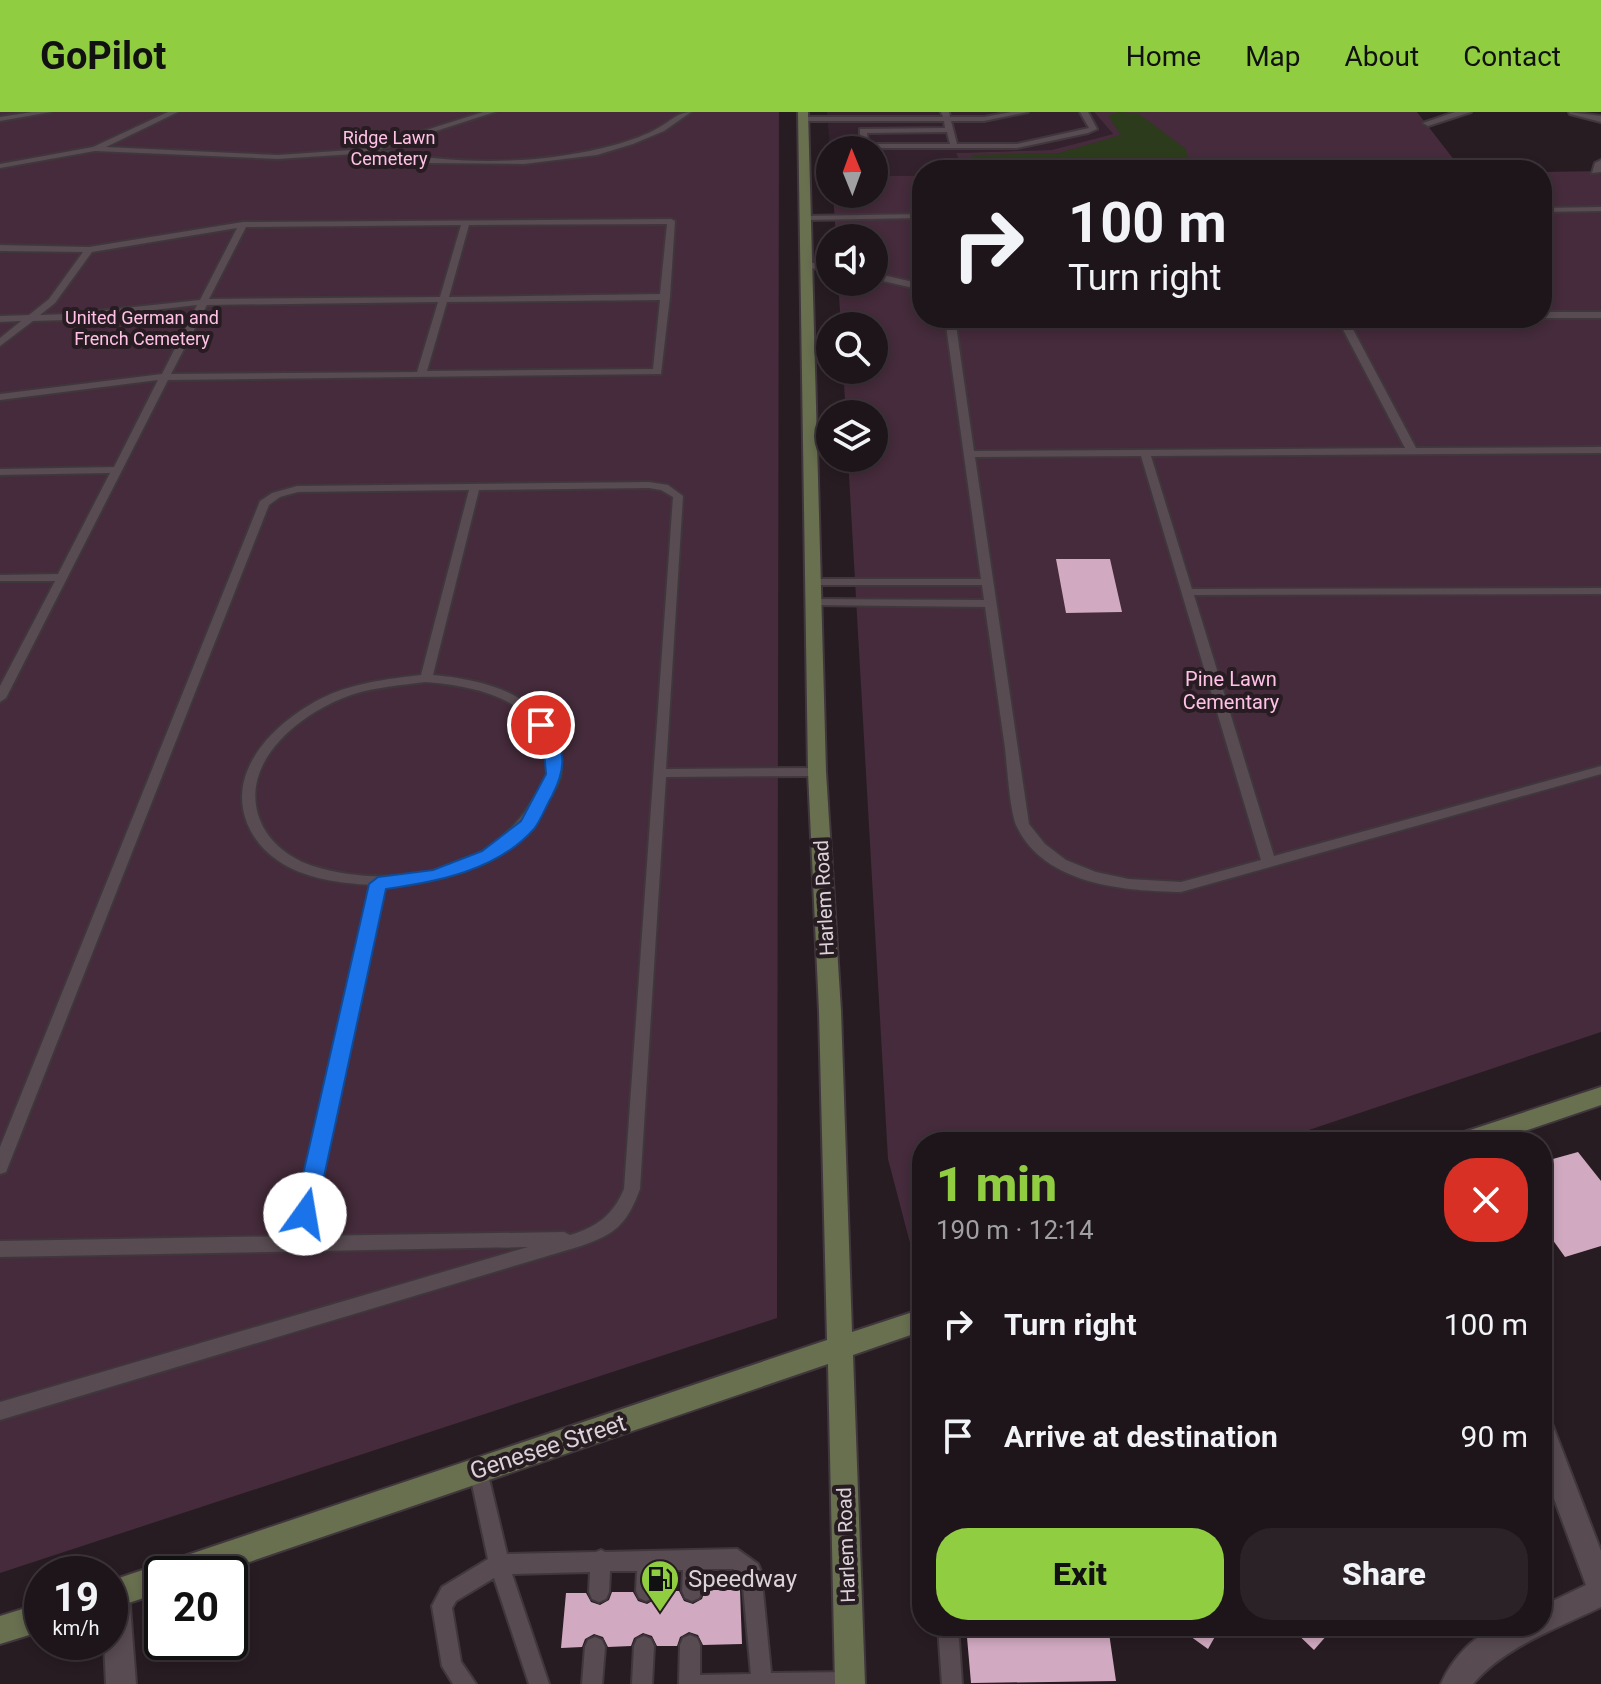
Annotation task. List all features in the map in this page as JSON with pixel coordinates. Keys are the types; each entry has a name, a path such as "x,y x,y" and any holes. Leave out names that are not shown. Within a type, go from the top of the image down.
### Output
{"main road":[{"name":"Harlem Road","path":"804,116 817,772 830,1011 850,1683"},
{"path":"1493,1132 1601,1096"},
{"name":"Genesee Street","path":"226,1556 912,1323"},
{"path":"0,1630 24,1623"}],"street":[{"path":"1428,123 1466,112"},
{"path":"1575,112 1601,119"},
{"path":"1552,1457 1601,1590 1552,1616"},
{"path":"1456,1684 1465,1668 1484,1651 1513,1636"},
{"path":"119,1660 121,1684"}],"lane":[{"path":"0,119 47,112"},
{"path":"95,149 174,112"},
{"path":"0,166 95,149 281,157 367,150 491,112"},
{"path":"367,150 389,158 464,163 571,156 645,138 687,112"},
{"path":"804,116 830,122 1024,112"},
{"path":"950,130 863,131 864,146 1017,146 1093,129 1084,112"},
{"path":"946,115 954,146"},
{"path":"1552,210 1601,209"},
{"path":"805,218 912,216"},
{"path":"0,248 89,250 243,225 671,221 658,372 163,377 0,397"},
{"path":"421,375 466,222"},
{"path":"0,698 243,225"},
{"path":"0,343 31,320 61,291 89,250"},
{"path":"806,266 816,266"},
{"path":"888,279 912,285"},
{"path":"0,319 31,320 203,302 666,297"},
{"path":"1552,315 1601,315"},
{"path":"951,328 1022,825 1045,854 1081,874 1149,887 1181,887 1601,770"},
{"path":"1347,328 1412,451"},
{"path":"969,454 1601,450"},
{"path":"1145,453 1269,862"},
{"path":"0,472 118,470"},
{"path":"0,1167 261,507 276,495 297,489 654,485 678,496 632,1189 622,1215 606,1230 581,1239 0,1411"},
{"path":"426,678 475,487"},
{"path":"0,578 62,577"},
{"path":"812,582 988,582"},
{"path":"1187,592 1601,591"},
{"path":"813,602 991,604"},
{"path":"426,678 452,679 496,690 531,711 551,740 555,774 528,825 488,855 436,876 378,884 305,871 268,848 249,815 249,780 259,758 287,726 328,700 376,684 426,678"},
{"path":"659,773 817,772"},
{"path":"298,1244 378,884"},
{"path":"0,1249 581,1239"},
{"path":"478,1470 499,1564 539,1684"},
{"path":"692,1591 694,1559"},
{"path":"466,1684 452,1666 442,1606 449,1594 499,1564 737,1559 751,1571 762,1684"},
{"path":"599,1592 601,1560"},
{"path":"646,1591 648,1560"},
{"path":"949,1636 952,1684"},
{"path":"689,1684 690,1645"},
{"path":"642,1684 644,1646"},
{"path":"592,1684 595,1647"},
{"path":"702,1684 850,1683"}],"shaded area":[{"path":"827,112 1094,112 1113,134 1051,150 956,153 959,160 912,160 912,176 888,176 888,136 829,136"},
{"path":"1119,112 1139,114 1186,149 1188,159 972,160 972,155 1059,153 1121,135 1108,116"}],"green space":[{"path":"0,112 779,112 777,1318 52,1556 24,1556 24,1565 0,1573"},
{"path":"1094,112 1417,112 1454,160 959,160 956,153 1051,150 1113,134"},
{"name":"Pine Lawn Cementary","path":"1601,171 1601,1032 1303,1132 912,1132 912,1251 888,1159 849,472 888,472 888,400 845,400 844,384 888,384 888,312 840,312 839,296 888,296 888,224 835,224 834,208 888,208 888,176 912,176 912,328 1552,328 1552,172"}],"building":[{"path":"1056,559 1110,559 1122,612 1066,613"},
{"path":"1578,1152 1601,1181 1601,1246 1565,1257 1552,1239 1552,1159"},
{"path":"705,1590 740,1590 742,1644 703,1645 698,1635 689,1632 680,1637 677,1646 657,1646 652,1636 643,1633 634,1638 631,1646 608,1647 603,1637 594,1634 585,1639 582,1647 561,1648 566,1593 586,1593 591,1602 600,1605 609,1600 612,1592 633,1592 638,1601 647,1604 656,1599 659,1591 679,1591 684,1601 693,1604 702,1599"},
{"path":"967,1636 1109,1636 1116,1681 971,1683"},
{"path":"1190,1636 1215,1636 1208,1649"},
{"path":"1299,1636 1326,1636 1314,1650"}],"place":[{"name":"Speedway","path":"660,1613"}],"route":[{"path":"305,1214 378,884 436,876 488,855 528,825 555,774 551,740 541,725"}],"park label":[{"name":"Ridge Lawn Cemetery","path":"389,147"},
{"name":"United German and French Cemetery","path":"142,327"}]}
